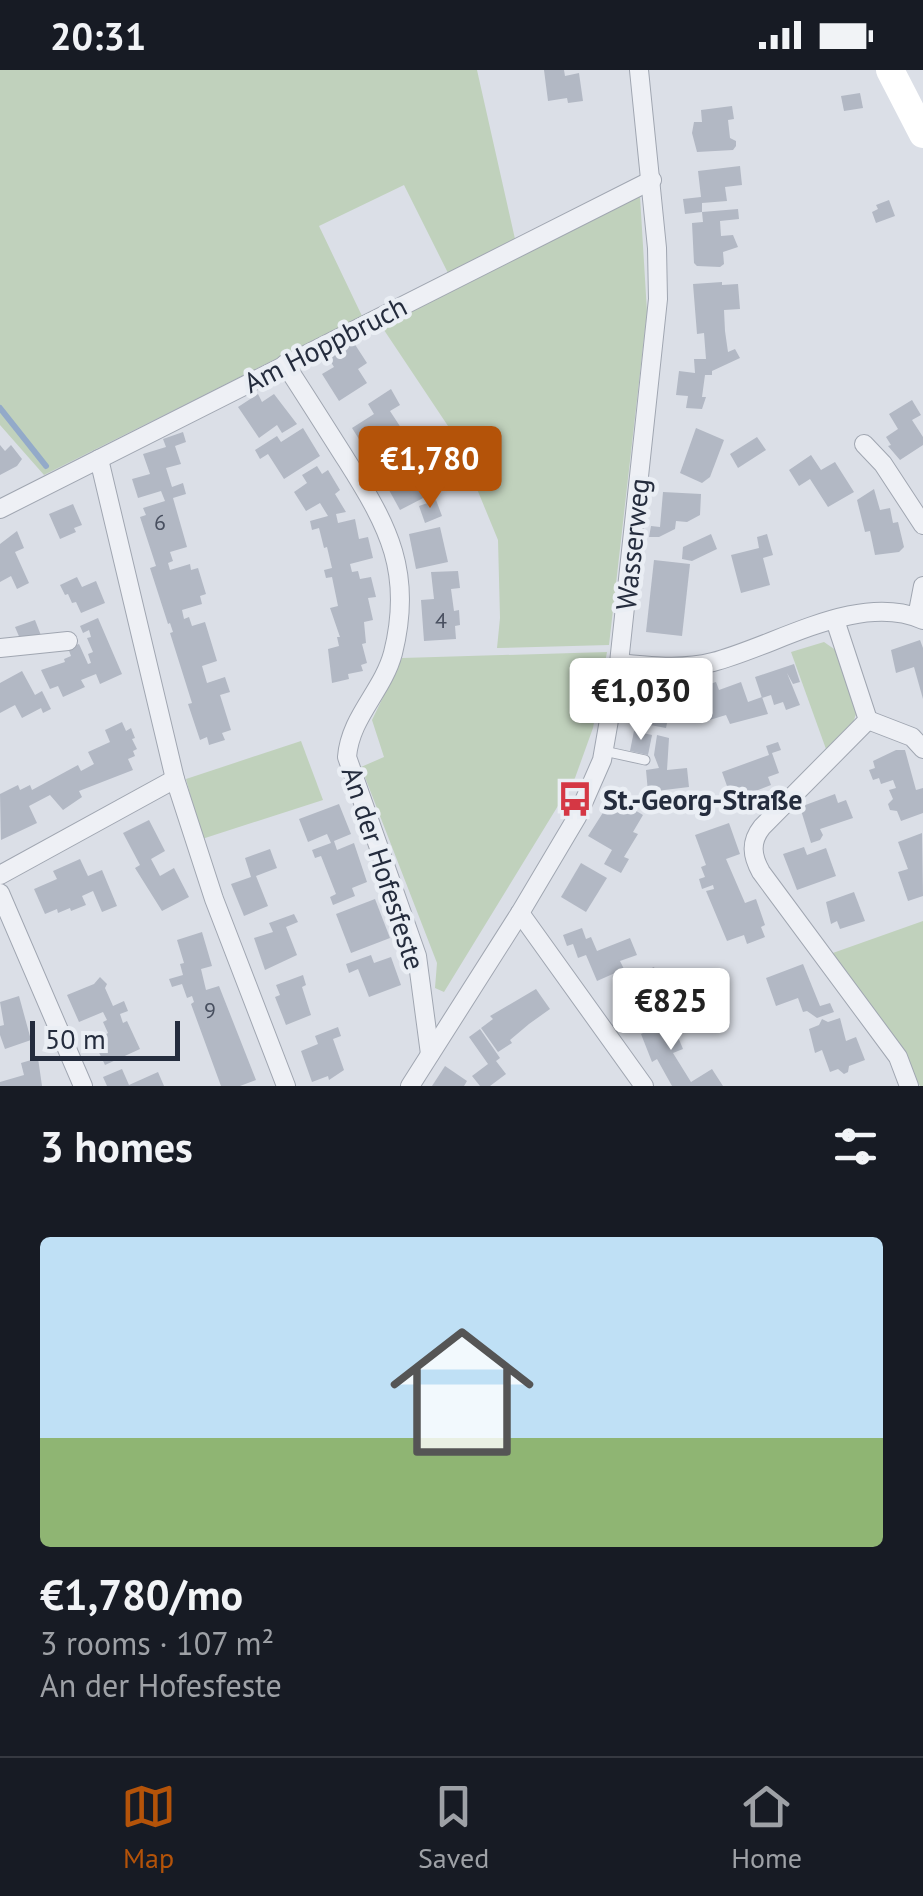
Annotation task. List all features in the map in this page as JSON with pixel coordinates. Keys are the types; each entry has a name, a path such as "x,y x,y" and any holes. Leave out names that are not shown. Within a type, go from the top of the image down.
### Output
{"main road":[{"path":"890,70 923,134"}],"street":[{"name":"Wasserweg","path":"410,1086 577,817 604,751 619,663 658,300 652,180 639,70"},
{"name":"Am Hoppbruch","path":"0,509 652,180"},
{"name":"An der Hofesfeste","path":"285,364 380,513 397,560 400,598 392,654 354,728 347,757 417,956 430,1054"},
{"path":"864,444 883,464 923,525"},
{"path":"99,459 176,779 214,900 286,1086"},
{"path":"619,663 708,663 876,610 920,618 923,586"},
{"path":"835,620 868,720"},
{"path":"0,648 68,641"},
{"path":"868,720 912,737 923,749"},
{"path":"868,720 758,832 754,854 761,872 898,1057 909,1086"},
{"path":"0,875 176,779"},
{"path":"0,894 83,1086"},
{"path":"520,913 644,1086"}],"lane":[{"path":"604,751 645,760"}],"green space":[{"path":"0,70 477,70 515,239 448,273 404,185 319,226 362,316 44,475 0,425"},
{"path":"640,196 647,312 609,645 497,648 498,540 456,438 380,324"},
{"path":"824,642 837,651 856,714 853,723 826,749 791,652"},
{"path":"607,652 593,728 575,778 444,992 435,988 437,963 361,767 384,757 372,720 402,658"},
{"path":"301,741 323,800 202,839 186,779"},
{"path":"923,921 920,1086 896,1045 830,954"}],"building":[{"path":"544,70 564,70 565,76 579,73 583,101 548,101"},
{"path":"860,93 863,108 844,111 841,96"},
{"path":"732,106 734,119 728,120 730,138 736,141 733,150 697,152 692,133 694,122 702,122 701,110"},
{"path":"740,166 742,185 725,187 727,201 702,203 702,212 685,214 683,199 701,197 698,171"},
{"path":"889,200 895,216 876,223 872,212 878,209 876,205"},
{"path":"738,209 739,219 720,221 721,236 733,235 738,247 723,252 724,264 720,267 697,266 692,223 703,222 702,212"},
{"path":"693,284 738,284 740,309 724,310 728,352 735,349 740,358 712,371 712,375 705,375 702,409 686,408 688,396 676,395 679,371 695,373 694,359 706,359 704,333 697,334"},
{"path":"354,343 367,363 358,369 367,383 339,401 322,374 334,367 329,359"},
{"path":"391,389 400,405 390,411 407,437 372,460 352,428 374,414 368,404"},
{"path":"258,394 262,402 274,394 297,424 282,433 277,425 259,438 238,407"},
{"path":"912,400 921,415 912,420 923,437 923,445 900,460 888,446 891,445 886,437 898,429 889,414"},
{"path":"303,428 320,456 284,479 268,454 260,459 255,450 277,436 281,442"},
{"path":"696,428 724,440 710,477 702,483 680,473"},
{"path":"183,432 186,442 175,446 181,464 166,468 172,487 183,483 186,494 173,498 187,547 170,552 173,561 168,563 170,570 190,564 191,570 198,568 206,594 200,596 202,604 182,610 184,619 189,617 192,626 205,622 217,661 202,666 207,683 225,677 230,692 220,695 231,730 222,733 225,740 209,745 207,737 200,740 188,704 192,703 150,568 156,566 140,517 146,515 143,508 165,501 161,491 138,498 132,479 150,474 143,454 166,447 163,439"},
{"path":"757,437 766,450 738,468 730,454"},
{"path":"0,445 5,451 11,445 22,459 0,475"},
{"path":"811,455 821,470 835,462 854,492 828,507 810,479 799,486 789,470"},
{"path":"411,463 429,495 400,510 383,479"},
{"path":"317,466 322,474 328,470 340,490 335,494 346,512 336,514 338,523 355,519 359,539 368,537 373,558 350,564 360,579 371,577 376,597 368,598 373,620 364,622 366,643 362,644 367,663 361,665 363,671 332,683 328,649 339,646 340,637 330,608 338,606 332,577 326,578 324,570 332,568 327,547 324,548 319,528 312,530 310,521 328,516 320,503 306,511 294,492 307,483 302,475"},
{"path":"874,489 880,510 890,508 893,523 898,522 904,547 899,552 875,555 870,531 865,532 857,500"},
{"path":"663,492 701,494 700,515 687,522 676,521 675,529 649,537 651,526 660,527"},
{"path":"436,500 442,516 425,523 419,506"},
{"path":"73,504 82,525 60,539 49,514"},
{"path":"440,527 448,562 416,569 409,534"},
{"path":"17,531 24,548 15,552 29,583 17,589 11,576 0,582 0,544"},
{"path":"711,534 717,549 692,561 682,559 683,547"},
{"path":"767,534 773,555 763,558 770,585 741,593 731,555 759,548 757,537"},
{"path":"654,560 690,564 682,636 646,632"},
{"path":"458,571 460,588 451,589 454,611 459,610 456,639 424,641 421,600 434,599 431,572"},
{"path":"77,577 82,587 96,581 105,603 81,613 60,585"},
{"path":"98,618 122,674 100,684 96,674 81,680 85,687 63,697 58,686 50,689 41,670 65,662 71,656 68,648 79,644 88,664 91,663 89,630 83,633 80,626"},
{"path":"35,620 42,638 21,641 15,627"},
{"path":"920,640 923,699 914,667 896,673 891,650"},
{"path":"794,664 800,682 793,684 787,673 800,705 786,710 783,702 774,705 771,695 762,698 755,677"},
{"path":"22,671 35,695 42,691 51,709 43,713 41,708 22,718 15,705 0,713 0,683"},
{"path":"716,682 719,690 741,682 748,702 762,697 768,714 730,724 726,715 703,722 697,720 693,709 682,713 676,695"},
{"path":"634,692 672,699 666,728 629,721"},
{"path":"122,722 126,731 131,728 135,738 135,756 128,759 133,770 79,791 82,797 63,810 50,795 29,806 37,823 1,840 0,794 18,785 20,790 30,785 32,790 78,765 81,771 94,764 88,752 110,742 105,730"},
{"path":"634,731 652,735 648,755 630,751"},
{"path":"657,735 669,738 667,770 687,768 689,787 648,792 646,770 659,768 654,755"},
{"path":"778,742 781,750 772,753 779,773 768,777 771,785 732,800 722,772 769,755 766,746"},
{"path":"905,750 916,790 923,788 923,813 901,821 888,804 893,799 889,790 896,788 893,780 881,784 879,778 873,780 869,770 875,768 873,761"},
{"path":"835,794 838,803 846,800 853,818 820,829 820,840 811,843 800,807"},
{"path":"613,797 643,815 633,832 638,834 624,857 629,859 621,873 604,864 612,850 588,836"},
{"path":"339,804 351,834 334,841 337,850 354,843 367,882 352,888 355,896 333,905 330,897 336,894 321,856 315,858 312,850 331,843 327,834 308,842 299,819"},
{"path":"149,820 165,851 151,859 160,876 174,868 189,897 162,911 135,868 140,865 123,833"},
{"path":"729,823 740,854 726,859 745,903 756,899 765,925 761,927 765,937 747,944 744,935 727,941 706,891 714,889 713,885 702,889 699,879 705,877 701,867 706,865 695,835"},
{"path":"922,833 923,896 908,901 898,872 908,869 898,842"},
{"path":"804,847 807,855 826,848 836,876 797,890 783,854"},
{"path":"270,849 277,868 256,876 268,906 244,916 231,884 251,877 245,858"},
{"path":"80,859 88,876 102,870 117,906 102,912 93,891 82,896 86,905 45,914 34,889 57,879 53,871"},
{"path":"581,863 607,878 586,912 561,897"},
{"path":"854,892 865,921 840,929 837,921 831,924 826,902"},
{"path":"375,899 390,938 351,953 336,914"},
{"path":"294,914 298,922 286,927 297,955 265,970 254,938 273,932 269,923"},
{"path":"582,928 597,951 630,938 637,955 620,961 624,969 597,981 586,955 578,958 573,944 567,946 563,935"},
{"path":"202,932 212,966 201,969 206,990 219,986 256,1080 240,1086 221,1086 191,1004 192,996 187,998 182,984 172,987 169,979 183,975 180,964 184,963 177,940"},
{"path":"371,955 374,963 391,957 401,985 369,997 358,969 349,973 346,964"},
{"path":"803,964 820,1006 830,1003 834,1012 817,1018 803,1012 798,998 776,1006 766,978"},
{"path":"654,967 658,977 653,979 657,989 654,991 661,1007 626,1021 615,993 639,983 636,975"},
{"path":"303,975 306,985 302,987 311,1015 286,1025 275,997 280,995 276,985"},
{"path":"100,977 107,984 113,1006 124,1001 128,1011 120,1014 123,1023 127,1021 140,1049 105,1065 94,1042 108,1033 103,1012 79,1022 67,995 94,984"},
{"path":"536,989 550,1009 498,1052 481,1028 493,1019 490,1016"},
{"path":"19,996 31,1040 5,1049 0,1035 0,1026 4,1025 0,1002"},
{"path":"668,1013 683,1049 673,1053 691,1082 712,1069 723,1086 672,1086 657,1059 652,1062 641,1034 645,1032 642,1024"},
{"path":"840,1018 846,1041 856,1037 865,1060 849,1066 844,1074 838,1069 830,1072 822,1050 815,1053 809,1029 822,1019 828,1022"},
{"path":"338,1027 341,1036 333,1039 344,1070 329,1080 328,1076 312,1082 301,1051 318,1044 315,1036"},
{"path":"480,1029 506,1074 490,1086 480,1086 472,1076 488,1064 469,1037"},
{"path":"38,1058 42,1086 0,1086 0,1082 24,1075 21,1063"},
{"path":"445,1066 467,1081 464,1086 432,1086"},
{"path":"122,1069 129,1085 158,1072 164,1086 107,1086 103,1077"}],"waterway":[{"path":"0,408 46,466"}],"place":[{"name":"St.-Georg-Straße","path":"575,799"}]}
